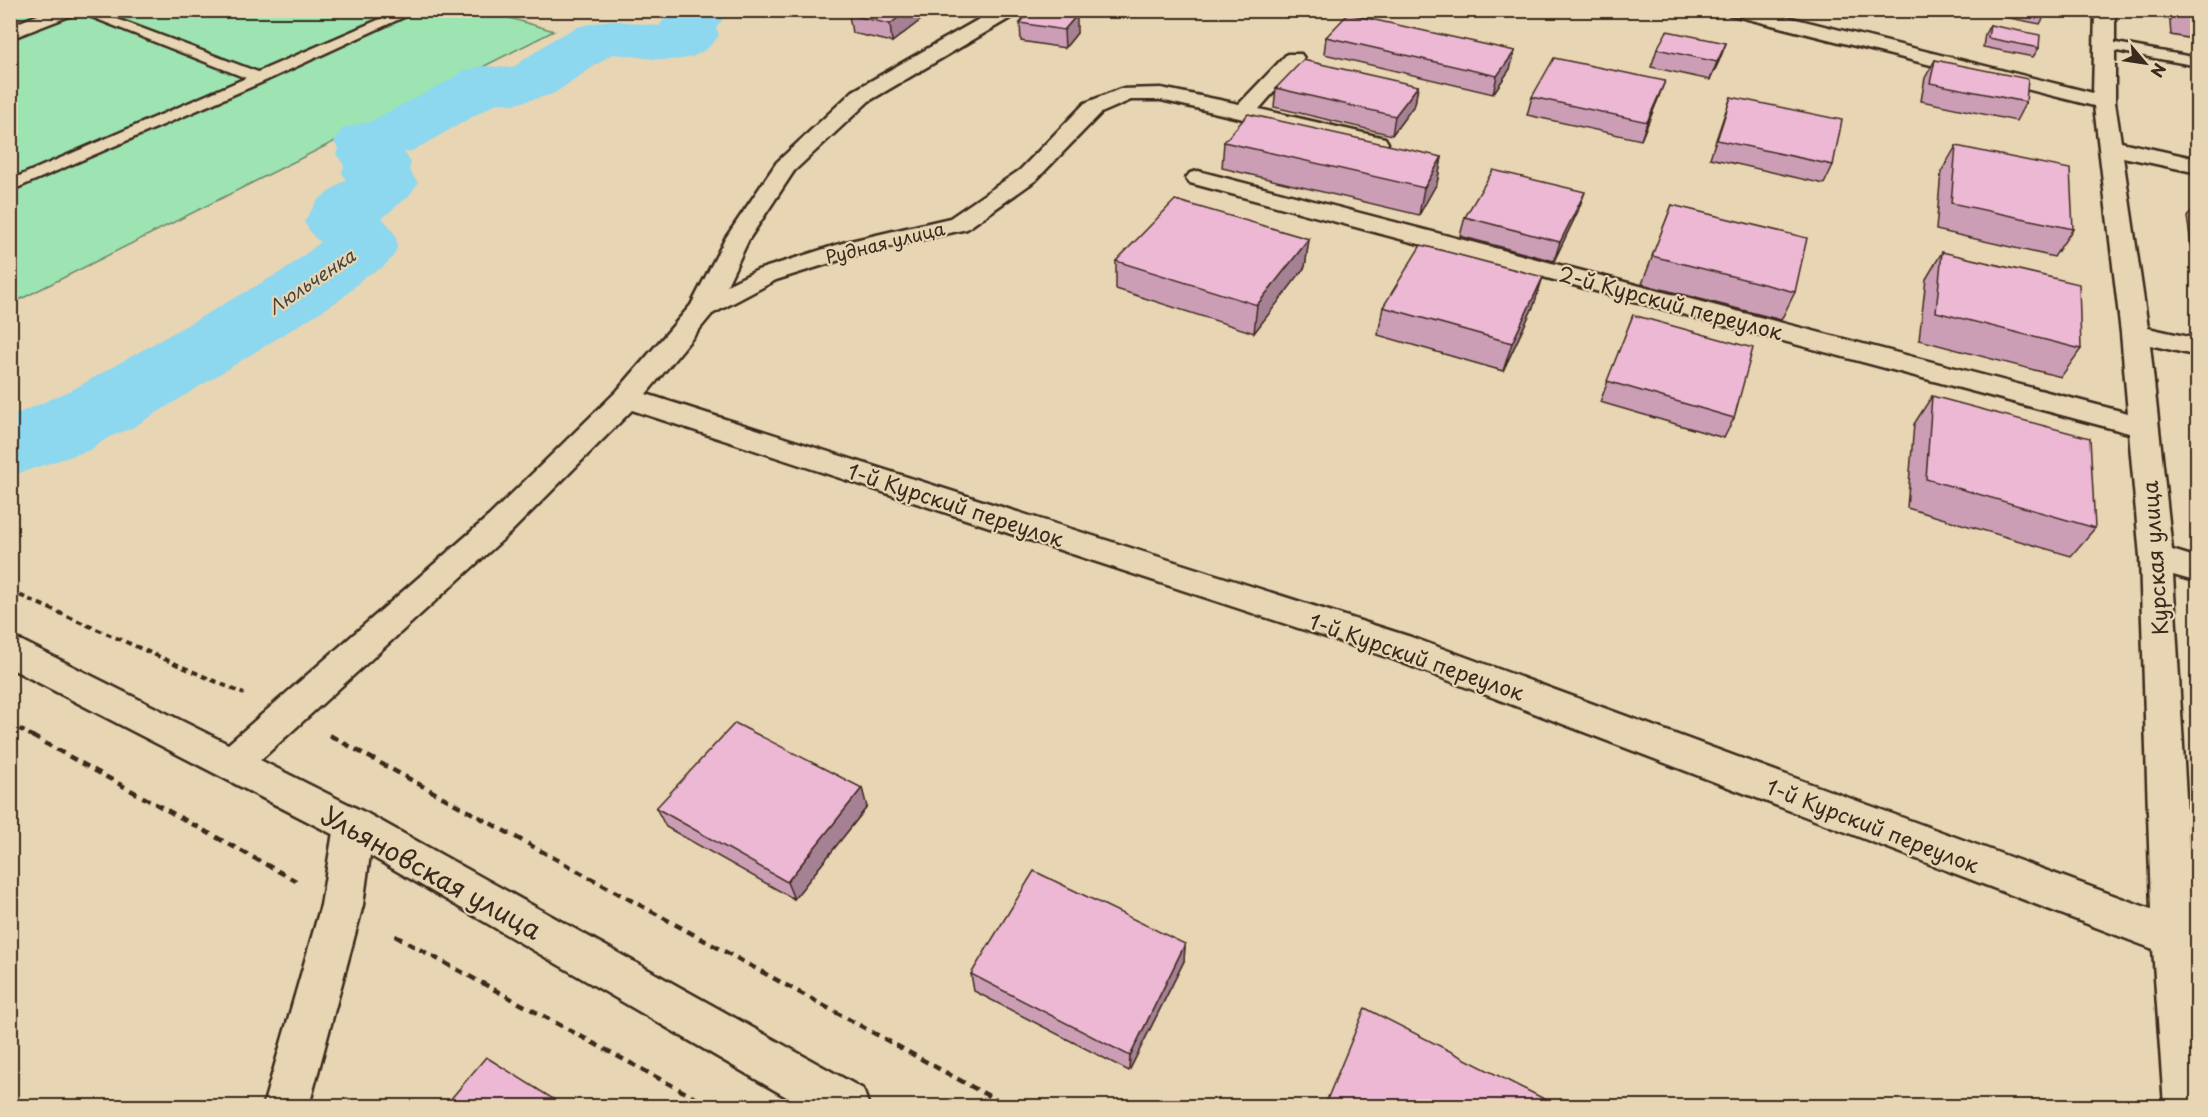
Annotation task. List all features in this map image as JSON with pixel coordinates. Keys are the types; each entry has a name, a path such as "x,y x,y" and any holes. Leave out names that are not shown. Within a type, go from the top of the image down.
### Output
{"street":[{"path":"10,33 68,10"},
{"path":"232,764 500,524 627,398 703,308 737,239 785,166 861,96 1010,10"},
{"path":"1735,10 2104,102"},
{"name":"Курская улица","path":"2105,10 2104,102 2135,333 2156,557 2185,937 2187,1107"},
{"path":"1244,112 1293,58"},
{"name":"Рудная улица","path":"703,308 767,275 855,247 958,224 1029,175 1093,108 1128,94 1161,94 1394,146"},
{"path":"2110,147 2198,166"},
{"name":"2-й Курский переулок","path":"1198,178 2144,427"},
{"path":"2135,333 2198,348"},
{"name":"1-й Курский переулок","path":"627,398 1399,647 2185,937"},
{"path":"2156,557 2198,570"},
{"name":"Ульяновская улица","path":"10,651 354,826 846,1107"},
{"path":"286,1107 342,905 354,826"}],"lane":[{"path":"80,10 260,78"},
{"path":"10,186 413,10"},
{"path":"2105,45 2198,62"}],"path":[{"path":"10,591 288,713 1007,1107"},
{"path":"10,724 303,885"},
{"path":"395,936 710,1107"}],"green space":[{"path":"482,10 554,31 11,304 11,11"}],"building":[{"path":"856,10 908,10 890,24 849,15"},
{"path":"1032,10 1077,15 1064,30 1020,23"},
{"path":"2022,10 2045,10 2045,15"},
{"path":"1348,14 1515,51 1497,76 1326,37"},
{"path":"1990,25 2040,35 2039,48 1988,38"},
{"path":"1667,31 1726,43 1717,62 1657,49"},
{"path":"1554,58 1665,81 1647,122 1532,97"},
{"path":"1303,60 1418,86 1395,116 1276,88"},
{"path":"1935,60 2028,79 2026,102 1930,83"},
{"path":"1731,97 1842,120 1833,165 1717,140"},
{"path":"1248,114 1442,157 1424,188 1224,142"},
{"path":"1956,146 2070,169 2073,229 1951,203"},
{"path":"1493,170 1585,192 1560,242 1465,217"},
{"path":"1175,200 1309,239 1257,305 1116,261"},
{"path":"1672,205 1807,238 1795,292 1652,256"},
{"path":"1421,245 1543,277 1512,343 1383,307"},
{"path":"1942,252 2079,284 2081,349 1936,312"},
{"path":"1633,315 1753,348 1734,418 1607,381"},
{"path":"1932,396 2090,438 2095,528 1926,479"},
{"path":"735,723 862,788 787,882 656,808"},
{"path":"1034,871 1185,944 1130,1056 971,974"},
{"path":"1365,1008 1560,1107 1324,1107"},
{"path":"486,1057 566,1107 444,1107"}],"waterway":[{"name":"Люльченка","path":"10,447 60,430 79,418 102,409 312,285 330,272 337,263 359,250 362,239 339,222 343,215 384,183 375,173 378,162 369,154 374,148 366,142 389,137 472,93 483,84 515,86 532,81 575,51 597,39 619,37 664,43 684,40 691,35 687,26 703,10"}]}
